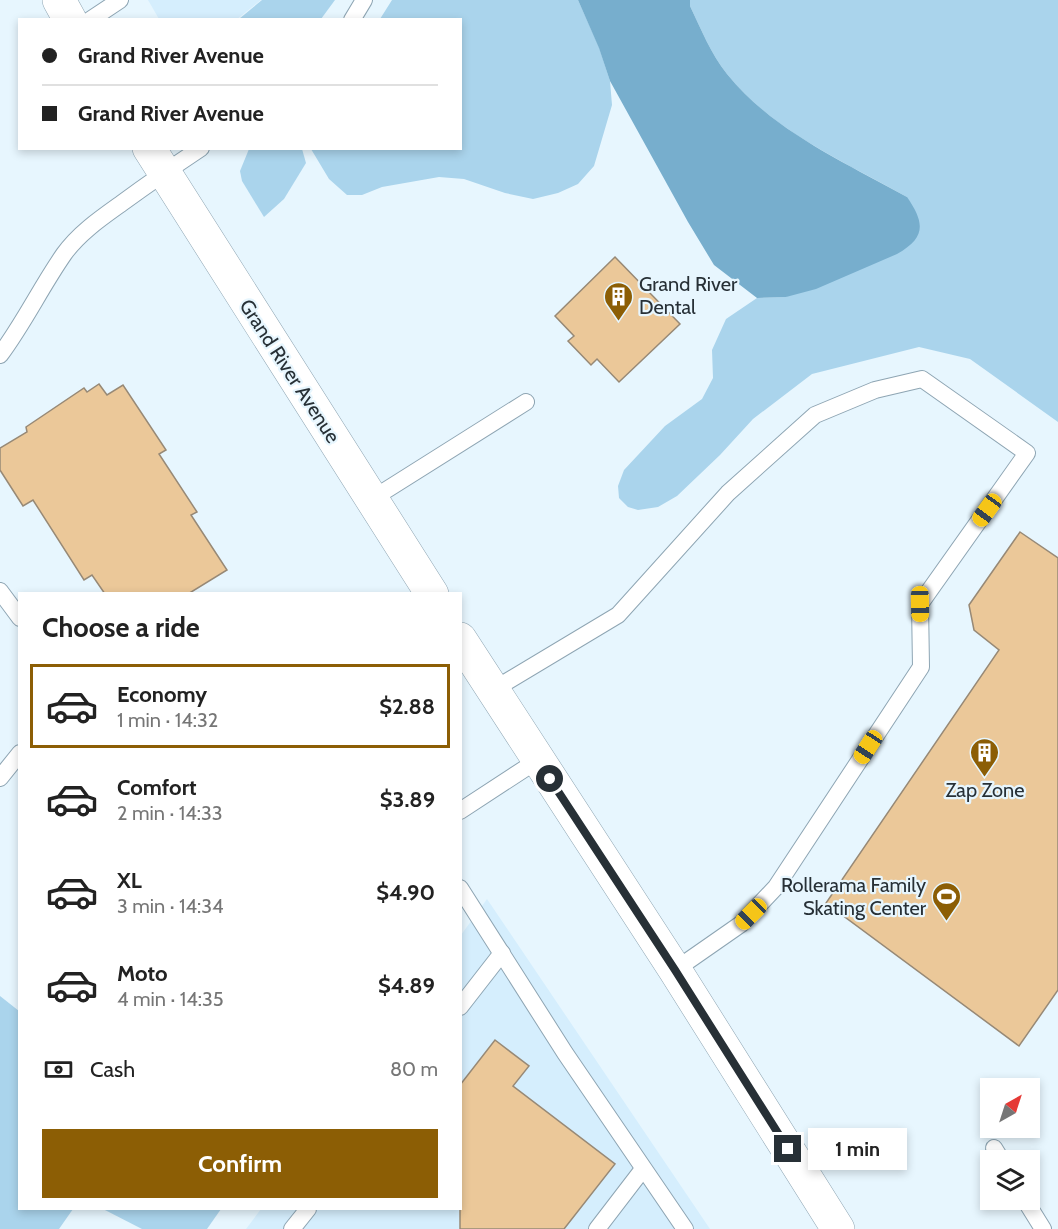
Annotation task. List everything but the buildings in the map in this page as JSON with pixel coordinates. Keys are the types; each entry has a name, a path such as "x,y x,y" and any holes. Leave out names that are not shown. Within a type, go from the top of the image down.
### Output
{"main road":[{"path":"59,0 69,18"},
{"name":"Grand River Avenue","path":"156,161 431,592"},
{"path":"462,642 675,970 838,1229"}],"lane":[{"path":"93,18 120,0"},
{"path":"353,18 364,0"},
{"path":"0,355 17,332 64,254 78,237 156,161 194,150"},
{"path":"493,690 618,615 728,493 815,415 875,390 922,380 1027,453 920,604 921,667 776,886 741,924 675,970"},
{"path":"372,499 526,402"},
{"path":"0,591 18,615"},
{"path":"0,778 18,756"},
{"path":"462,810 538,760"},
{"path":"462,891 566,1053 685,1229"},
{"path":"462,1004 502,953"},
{"path":"597,1229 644,1169"},
{"path":"292,1229 307,1210"},
{"path":"1031,1210 1043,1229"}],"shaded area":[{"path":"148,0 261,0 238,18 158,18"},
{"path":"262,0 335,0 322,18 240,18"},
{"path":"392,0 578,0 599,47 610,81 612,105 594,166 578,184 558,193 533,199 505,193 464,179 439,177 382,187 362,195 347,195 329,179 312,150 462,150 462,18 381,18"},
{"path":"578,0 690,0 690,6 716,58 745,94 788,129 811,144 907,197 919,222 918,236 897,254 816,289 786,297 757,298 714,265 688,222 610,81 599,48"},
{"path":"690,0 1058,0 1058,422 970,359 919,347 812,374 753,419 720,455 677,496 658,507 638,510 628,507 619,498 618,486 624,470 665,426 702,399 713,378 712,350 726,319 757,298 786,297 907,197 787,129 745,94 716,58 690,6"},
{"path":"249,150 302,150 306,163 284,199 264,217 242,181 240,171"},
{"path":"487,899 710,1229 246,1229 260,1210 462,1210 462,934"},
{"path":"0,996 18,1010 18,1210 72,1210 59,1229 0,1229"},
{"path":"105,1210 220,1210 207,1229 142,1229"}],"place":[{"name":"Grand River Dental","path":"618,322"},
{"name":"Zap Zone","path":"985,778"},
{"name":"Rollerama Family Skating Center","path":"947,922"}],"route":[{"path":"550,779 675,970 788,1149"}]}
